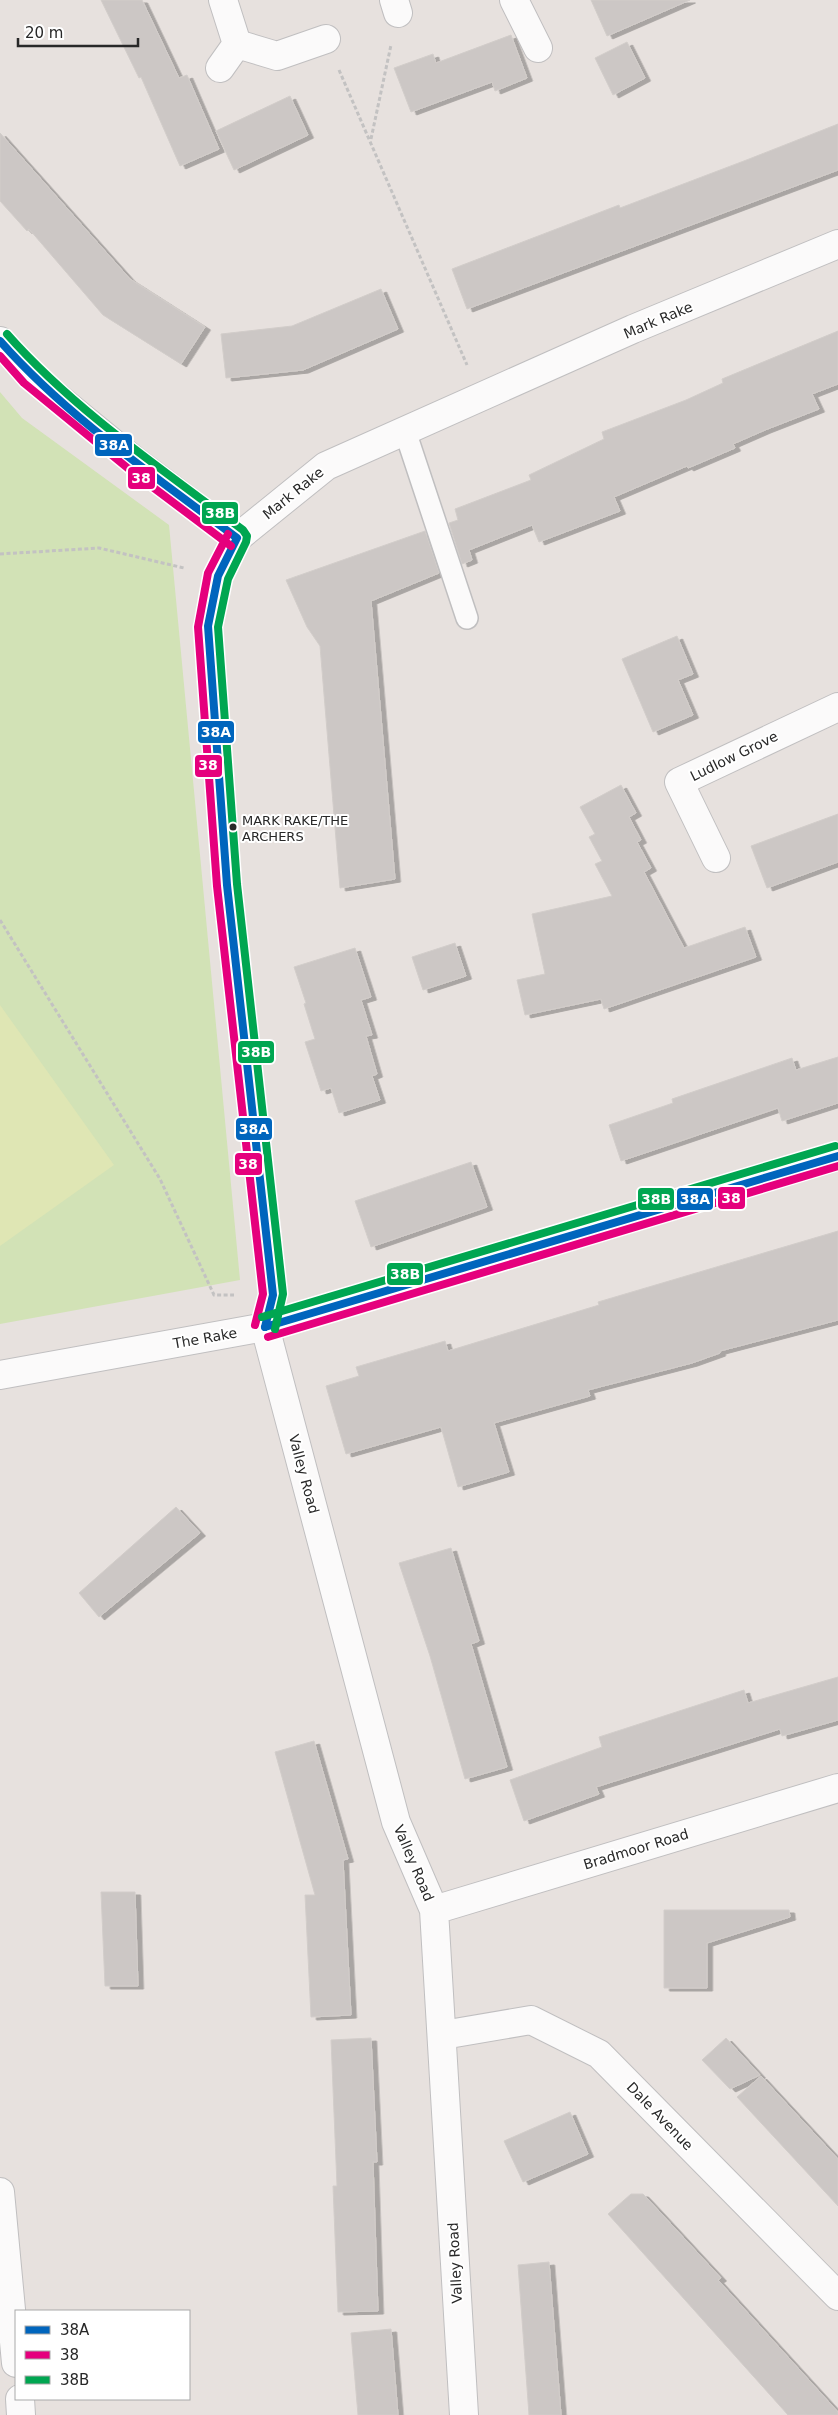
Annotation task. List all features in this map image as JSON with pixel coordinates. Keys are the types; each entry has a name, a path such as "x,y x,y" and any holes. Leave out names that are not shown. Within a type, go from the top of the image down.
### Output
{"street":[{"path":"223,0 237,44"},
{"path":"514,0 538,48"},
{"path":"237,44 278,56 326,39"},
{"path":"220,68 237,44"},
{"name":"Mark Rake","path":"265,1327 274,1295 227,885 208,626 218,576 237,538 326,466 633,330 838,244"},
{"path":"0,341 30,375 136,462 237,538"},
{"name":"Ludlow Grove","path":"716,858 679,782 838,707"},
{"name":"The Rake","path":"0,1375 265,1327 838,1156"},
{"name":"Valley Road","path":"265,1327 396,1822 434,1910 443,2035 464,2415"},
{"name":"Bradmoor Road","path":"434,1910 838,1788"},
{"name":"Dale Avenue","path":"443,2035 530,2020 599,2054 838,2296"},
{"path":"0,2192 15,2352"},
{"path":"20,2400 21,2415"}],"lane":[{"path":"405,431 467,618"}],"path":[{"path":"370,141 396,6"},
{"path":"326,39 482,397"},
{"path":"0,554 100,548 218,576"},
{"path":"0,920 160,1179 214,1294 274,1295"}],"green space":[{"path":"0,392 22,418 169,525 240,1280 0,1324"},
{"path":"0,1005 114,1165 0,1246"}],"building":[{"path":"101,0 142,0 179,78 187,75 219,149 180,166 141,77 139,78"},
{"path":"591,0 690,0 607,36"},
{"path":"511,35 527,78 495,91 492,82 411,112 394,68 433,54 436,63"},
{"path":"627,42 645,78 613,95 595,58"},
{"path":"290,96 308,135 234,170 216,131"},
{"path":"838,124 838,170 467,309 452,269 619,205 620,208"},
{"path":"0,133 130,279 205,327 181,364 103,315 29,229 27,231 0,201"},
{"path":"381,289 398,329 303,370 226,378 221,334 292,326"},
{"path":"838,331 838,384 812,394 819,409 733,444 735,448 614,497 620,511 539,542 532,525 469,550 472,560 462,564 449,523 458,520 455,509 531,480 529,475 604,439 602,432 686,400 723,383 722,379"},
{"path":"425,531 439,573 371,601 395,879 340,888 320,646 307,627 286,580"},
{"path":"677,636 693,674 678,680 693,715 653,732 622,659"},
{"path":"621,785 636,813 629,817 641,840 637,842 651,868 644,872 684,948 745,927 756,957 604,1009 601,999 525,1015 517,980 545,974 532,914 612,896 595,864 602,861 589,837 595,834 580,807"},
{"path":"838,814 838,862 767,888 751,846"},
{"path":"455,943 466,976 423,990 412,957"},
{"path":"355,948 371,997 361,1000 372,1035 366,1036 377,1074 372,1076 380,1100 339,1113 331,1088 321,1091 305,1042 315,1039 294,967"},
{"path":"838,1057 838,1103 782,1121 778,1108 621,1161 609,1125 673,1103 672,1099 792,1058 796,1070"},
{"path":"471,1162 487,1207 371,1247 355,1201"},
{"path":"838,1231 838,1320 720,1351 720,1353 692,1363 588,1390 590,1396 494,1423 509,1472 458,1487 441,1427 346,1454 326,1386 359,1376 356,1367 445,1341 448,1351 599,1305 598,1302"},
{"path":"176,1507 200,1533 99,1617 79,1593"},
{"path":"451,1548 479,1641 471,1644 507,1767 465,1779 430,1656 399,1563"},
{"path":"838,1677 838,1720 782,1736 780,1729 596,1787 599,1794 524,1821 510,1780 602,1747 599,1737 744,1690 748,1703"},
{"path":"314,1741 348,1859 343,1860 351,2015 311,2017 305,1895 315,1895 275,1752"},
{"path":"101,1892 135,1892 138,1986 105,1986"},
{"path":"664,1910 789,1910 790,1917 707,1943 707,1988 664,1988"},
{"path":"371,2038 377,2162 373,2162 378,2311 338,2312 333,2186 337,2186 331,2040"},
{"path":"726,2038 760,2075 730,2089 702,2060"},
{"path":"761,2076 838,2159 838,2206 737,2097"},
{"path":"570,2112 588,2154 523,2182 504,2141"},
{"path":"631,2194 643,2194 658,2210 721,2278 718,2280 838,2412 838,2415 788,2415 608,2214"},
{"path":"549,2262 561,2415 529,2415 518,2265"},
{"path":"391,2329 398,2415 358,2415 351,2333"}],"transit line":[{"name":"38B","path":"7,334 33,362 90,414 243,530 247,536 246,542 228,579 218,627 237,884 283,1294 275,1329"},
{"name":"38A","path":"0,341 26,369 83,421 237,538"},
{"name":"38","path":"0,356 24,383 130,470 231,546"},
{"name":"38","path":"228,534 208,573 198,627 217,886 263,1294 255,1325"},
{"name":"38A","path":"237,538 218,576 208,626 227,885 273,1295 265,1327"},
{"name":"38B","path":"262,1317 835,1146"},
{"name":"38A","path":"265,1327 838,1156"},
{"name":"38","path":"268,1337 838,1166"}],"place":[{"name":"MARK RAKE/THE ARCHERS","path":"233,827"}]}
